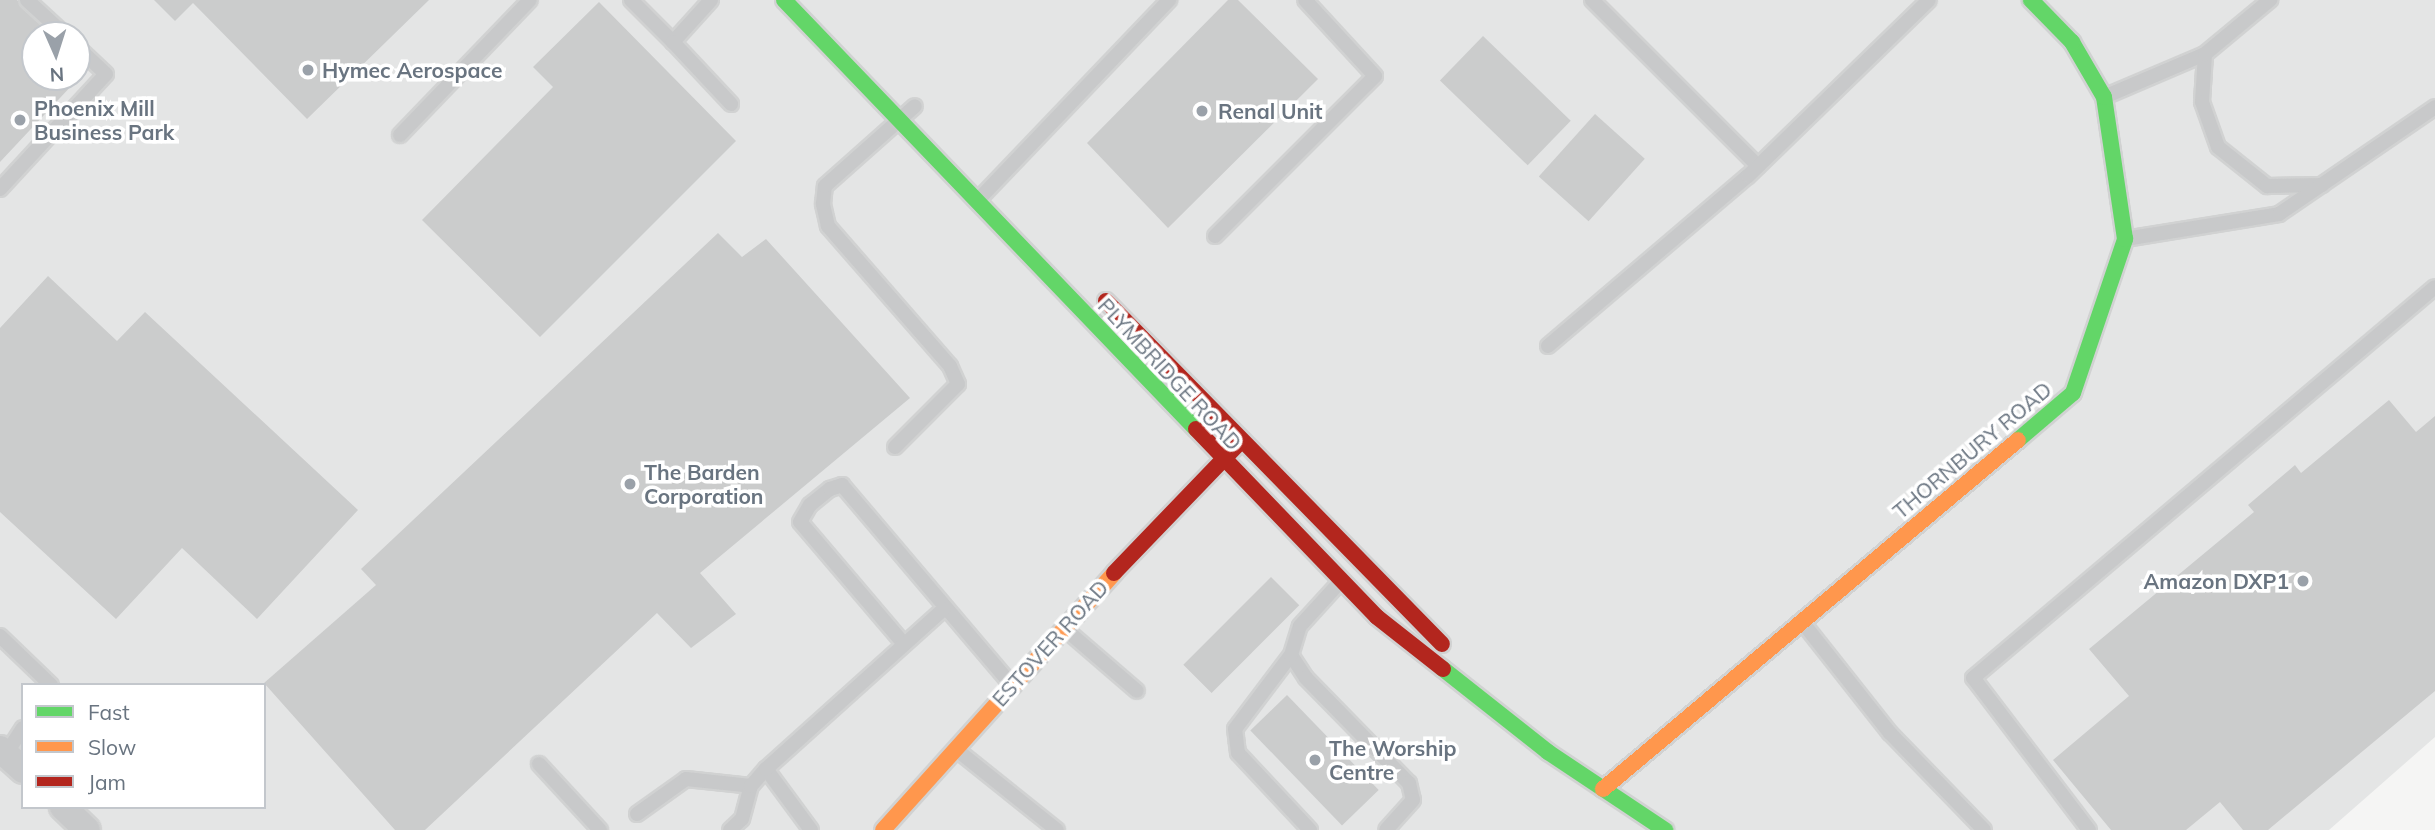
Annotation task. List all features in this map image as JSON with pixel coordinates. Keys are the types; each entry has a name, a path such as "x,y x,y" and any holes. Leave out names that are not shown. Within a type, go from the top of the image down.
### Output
{"main road":[{"name":"PLYMBRIDGE ROAD","path":"785,0 1222,460 1377,617 1548,752 1665,830"},
{"name":"THORNBURY ROAD","path":"1603,789 2073,393 2125,239 2104,97 2072,42 2031,0"},
{"name":"PLYMBRIDGE ROAD","path":"1088,283 1548,752"},
{"name":"ESTOVER ROAD","path":"883,830 1063,626 1242,440"}],"street":[{"path":"65,809 87,830"}],"lane":[{"path":"27,0 50,21"},
{"path":"400,135 530,0"},
{"path":"631,0 731,104"},
{"path":"673,42 711,0"},
{"path":"977,201 1170,0"},
{"path":"1215,236 1375,76 1305,0"},
{"path":"1592,0 1758,166"},
{"path":"1548,346 1758,166 1929,0"},
{"path":"2104,97 2204,54 2270,0"},
{"path":"2204,54 2202,102 2218,148 2267,186 2323,185"},
{"path":"91,60 106,74 91,90"},
{"path":"0,189 90,91"},
{"path":"895,447 958,384 950,366 828,226 823,204 825,186 915,106"},
{"path":"2125,239 2279,214 2435,107"},
{"path":"2089,830 1973,678 2435,287"},
{"path":"904,644 800,522 810,505 842,485 944,609 1012,685"},
{"path":"1310,830 1238,753 1235,729 1291,654 1300,626 1341,580"},
{"path":"730,830 742,819 751,786 766,769 944,609"},
{"path":"1802,621 1890,733 1984,830"},
{"path":"1063,626 1137,691"},
{"path":"0,636 49,683"},
{"path":"1291,654 1306,678 1409,783 1413,800 1386,830"},
{"path":"10,758 21,733"},
{"path":"955,748 1057,830"},
{"path":"539,764 600,830"},
{"path":"766,769 811,830"},
{"path":"637,814 686,779 751,786"}],"shaded area":[{"path":"0,0 2435,0 2435,737 2329,830 0,830"}],"building":[{"name":"Phoenix Mill Business Park","path":"0,0 17,0 40,21 21,21 21,91 67,91 0,162"},
{"name":"Hymec Aerospace","path":"154,0 429,0 307,119 193,3 175,21"},
{"name":"Renal Unit","path":"1228,0 1238,0 1318,79 1168,228 1087,143"},
{"path":"599,2 736,141 540,337 422,220 553,87 533,67"},
{"path":"1483,36 1571,121 1528,165 1440,81"},
{"path":"1595,114 1645,159 1589,221 1539,176"},
{"name":"The Barden Corporation","path":"718,233 742,257 766,239 910,398 700,573 736,614 691,648 657,613 425,830 395,830 264,683 376,585 361,569"},
{"path":"48,276 117,341 145,312 358,510 257,619 182,548 116,619 0,512 0,328"},
{"name":"Amazon DXP1","path":"2389,400 2416,432 2435,416 2435,691 2268,830 2243,830 2220,802 2186,830 2111,830 2053,760 2129,696 2089,649 2254,512 2248,505 2295,465 2301,473"},
{"path":"1271,577 1299,605 1212,693 1183,665"},
{"name":"The Worship Centre","path":"1287,695 1379,790 1342,825 1250,730"}],"traffic: fast":[{"path":"784,0 1196,429"},
{"path":"2018,440 2073,393 2125,239 2104,97 2072,42 2031,0"},
{"path":"1443,669 1548,752 1665,830"}],"traffic: slow":[{"path":"1603,789 2018,440"},
{"path":"883,830 1114,573"}],"traffic: jam":[{"path":"1106,301 1442,644"},
{"path":"1196,429 1377,617 1443,669"},
{"path":"1114,573 1240,442"}],"place":[{"name":"Hymec Aerospace","path":"308,70"},
{"name":"Renal Unit","path":"1202,111"},
{"name":"Phoenix Mill Business Park","path":"20,120"},
{"name":"The Barden Corporation","path":"630,484"},
{"name":"Amazon DXP1","path":"2303,581"},
{"name":"The Worship Centre","path":"1315,760"}]}
